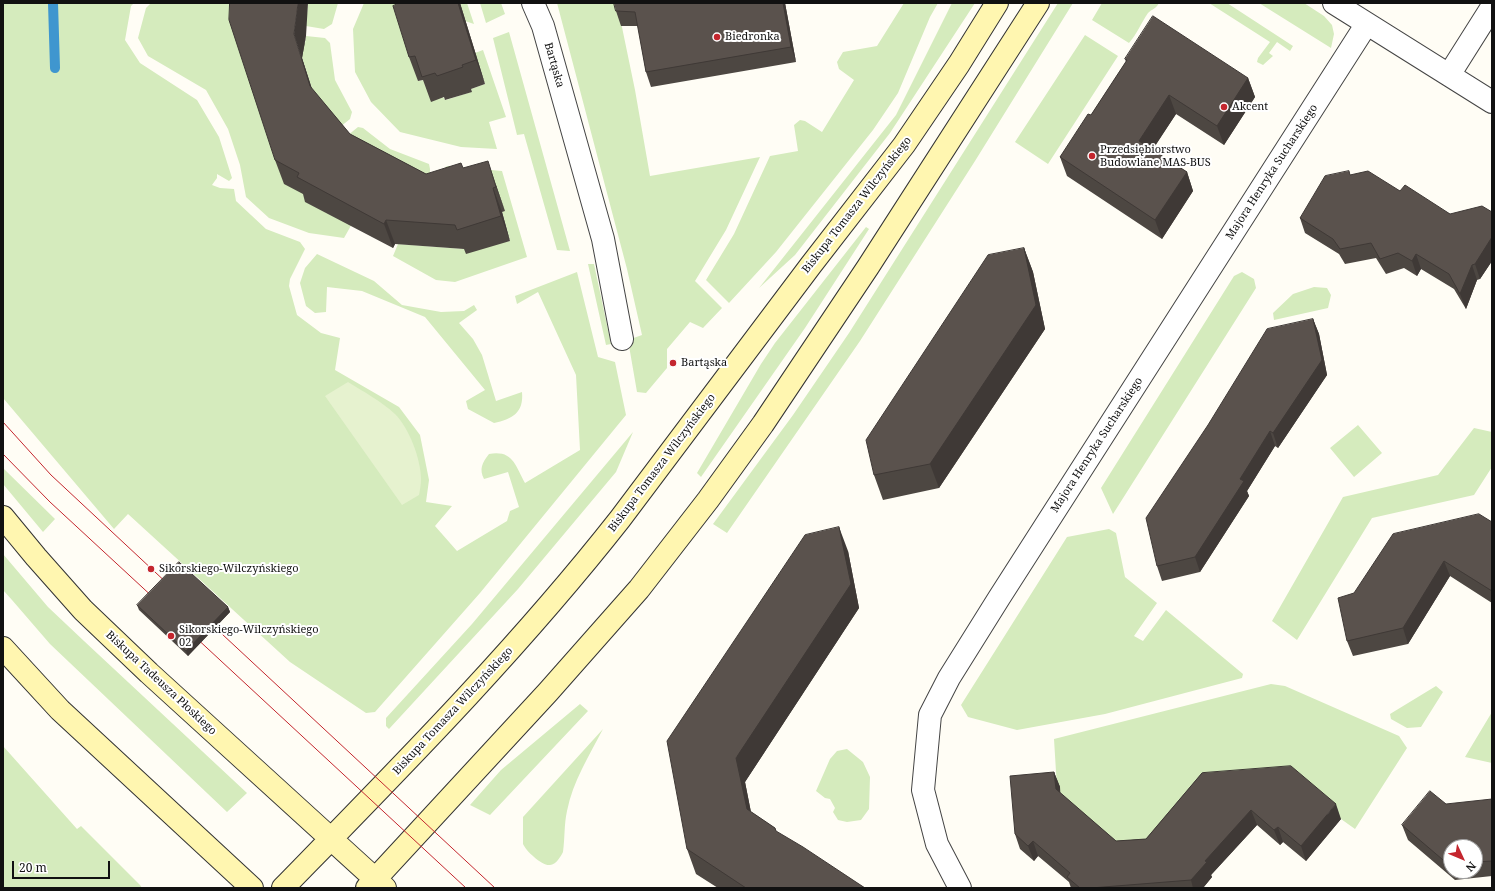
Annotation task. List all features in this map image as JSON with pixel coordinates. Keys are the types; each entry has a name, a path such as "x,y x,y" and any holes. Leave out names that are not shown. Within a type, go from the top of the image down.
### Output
{"street":[{"name":"Bartąska","path":"533,3 543,26 603,239 622,339"},
{"name":"Biskupa Tomasza Wilczyńskiego","path":"283,888 423,744 524,634 590,558 806,271 904,145 959,64 997,3"},
{"path":"375,885 634,594 708,500 763,424 850,293 1038,3"},
{"path":"1334,3 1492,102"},
{"path":"1449,75 1492,7"},
{"name":"Majora Henryka Sucharskiego","path":"960,888 937,844 923,790 930,715 948,678 1366,24"},
{"name":"Biskupa Tadeusza Płoskiego","path":"3,517 83,610 330,839 375,885"},
{"path":"3,648 60,710 252,888"}],"green space":[{"path":"3,3 134,3 131,6 125,40 140,63 197,100 219,137 232,178 229,181 217,174 217,178 212,185 220,188 234,189 236,201 266,229 300,242 305,249 290,279 289,286 297,315 321,333 340,338 335,370 399,407 420,435 429,480 426,502 452,506 435,526 457,551 507,521 510,511 519,507 508,472 484,479 482,466 489,454 503,454 512,460 525,483 580,450 576,375 538,292 517,304 515,296 577,272 598,357 615,362 626,415 480,593 375,712 366,713 290,662 128,514 114,529 3,398"},
{"path":"151,3 242,3 308,197 306,202 333,216 335,212 353,222 344,238 309,233 269,218 246,197 240,165 228,129 206,90 148,56 138,38 146,8"},
{"path":"308,3 338,3 332,24 324,29 306,26"},
{"path":"364,3 410,3 418,81 424,80 446,100 471,92 471,89 485,84 475,53 483,50 506,117 489,122 497,149 461,147 400,132 371,102 355,72 353,29"},
{"path":"459,3 467,3 474,24 465,21"},
{"path":"480,3 501,3 505,14 486,23"},
{"path":"557,3 617,3 635,90 650,176 760,157 726,230 695,281 722,308 703,328 690,322 667,349 667,368 646,393 637,392 628,340 642,335 627,269"},
{"path":"904,3 938,3 930,17 898,93 873,130 776,252 729,303 706,280 734,234 770,156 798,151 794,125 800,120 805,121 822,132 854,80 839,69 837,62 843,52 877,46"},
{"path":"952,3 975,3 890,133 795,255 759,288 896,115"},
{"path":"1058,3 1073,3 975,161 860,341 727,533 713,524 793,415 849,333"},
{"path":"1102,3 1159,3 1148,13 1129,43 1092,20"},
{"path":"1209,3 1227,3 1293,46 1290,51 1277,42 1269,53 1273,56 1263,65 1257,62 1258,58 1270,42"},
{"path":"1259,3 1304,3 1324,16 1332,25 1334,34 1331,48"},
{"path":"509,32 570,251 557,250 524,134 517,135 493,38"},
{"path":"1085,35 1118,56 1048,164 1015,142"},
{"path":"306,36 325,38 330,43 335,80 352,112 350,119 335,131 324,128 298,45 305,43"},
{"path":"358,127 363,128 390,149 429,164 429,195 342,140"},
{"path":"447,166 502,171 527,257 455,282 436,280 393,256 398,244 464,249 510,241 502,212 442,170"},
{"path":"866,227 869,229 805,328 701,477 697,473 761,364 775,343"},
{"path":"317,254 374,281 402,305 441,312 464,311 474,305 477,310 459,323 473,339 482,355 496,401 522,392 521,405 516,414 494,423 468,409 466,401 485,390 425,317 362,291 327,287 326,312 315,313 306,306 300,283 305,268"},
{"path":"588,264 594,264 611,344 606,345"},
{"path":"1242,272 1254,279 1256,288 1113,514 1101,488 1234,276"},
{"path":"1314,287 1327,288 1331,295 1328,308 1274,320 1273,313 1293,294"},
{"path":"348,382 390,409 405,427 413,444 419,462 421,481 419,495 402,505 325,396"},
{"path":"1358,425 1382,453 1354,477 1330,448"},
{"path":"1474,428 1492,432 1492,467 1474,495 1372,518 1297,640 1272,621 1343,497 1438,475"},
{"path":"633,432 616,472 518,589 389,729 386,726 386,718 472,624"},
{"path":"3,468 55,519 43,532 3,484"},
{"path":"1109,529 1116,533 1125,577 1157,603 1134,636 1143,641 1166,610 1243,674 1242,678 1105,714 1017,730 968,717 961,705 1067,537"},
{"path":"3,554 48,607 247,793 227,812 50,644 3,590"},
{"path":"1271,684 1285,686 1399,736 1407,748 1355,829 1296,781 1149,852 1122,856 1061,804 1057,788 1054,739"},
{"path":"1436,686 1443,692 1421,727 1407,728 1391,719 1390,714"},
{"path":"580,704 588,711 490,815 470,805 501,770"},
{"path":"1492,712 1492,763 1465,757"},
{"path":"603,729 573,789 565,821 563,852 554,864 547,865 539,861 531,854 523,844 523,817"},
{"path":"3,746 77,829 81,826 142,888 3,888"},
{"path":"847,749 863,762 870,777 869,809 861,820 847,822 838,820 833,812 835,808 830,799 825,798 816,791 830,759 837,751"}],"building":[{"path":"230,3 298,3 294,34 310,86 350,134 426,174 461,163 463,168 488,161 496,187 493,188 501,216 457,230 455,225 386,220 384,224 297,177 299,173 275,160 229,20"},
{"path":"400,3 458,3 476,60 462,65 463,67 437,76 435,73 422,77 415,56 409,57 393,6"},
{"name":"Biedronka","path":"614,3 783,3 791,47 646,72 635,12 616,11"},
{"path":"1153,16 1248,78 1217,126 1169,95 1139,141 1187,172 1155,220 1060,157 1088,114 1091,115 1127,60 1125,59"},
{"path":"1349,171 1350,175 1368,171 1400,191 1405,185 1450,214 1482,206 1492,212 1492,237 1475,264 1472,265 1460,294 1449,274 1416,254 1412,261 1398,253 1380,259 1371,243 1340,249 1333,239 1300,218 1325,176"},
{"path":"1024,248 1036,305 930,464 874,475 866,440 988,255"},
{"path":"1313,319 1322,360 1273,433 1270,431 1240,479 1244,481 1195,557 1157,566 1146,518 1208,425 1267,329"},
{"path":"1479,514 1492,522 1492,591 1444,561 1403,628 1347,641 1338,598 1354,593 1393,534"},
{"path":"839,527 851,584 736,758 747,809 775,828 776,831 865,888 746,888 687,849 667,741 805,535"},
{"path":"179,562 228,607 186,651 137,605"},
{"path":"1291,766 1336,804 1301,846 1278,827 1274,830 1251,810 1205,861 1207,862 1191,880 1080,888 1067,877 1070,873 1033,841 1028,846 1015,834 1010,776 1054,772 1056,789 1116,841 1146,839 1202,773"},
{"path":"1430,791 1446,804 1492,799 1492,861 1483,862 1483,839 1443,839 1443,860 1402,825"}],"waterway":[{"path":"53,3 55,68"}],"tram line":[{"path":"3,422 51,475 170,586"},
{"path":"3,454 50,502 156,600"},
{"path":"208,621 495,888"},
{"path":"193,635 466,888"}],"place":[{"name":"Biedronka","path":"717,37"},
{"name":"Akcent","path":"1224,107"},
{"name":"Przedsiębiorstwo Budowlane MAS-BUS","path":"1092,156"},
{"name":"Bartąska","path":"673,363"},
{"name":"Sikorskiego-Wilczyńskiego","path":"151,569"},
{"name":"Sikorskiego-Wilczyńskiego 02","path":"171,636"}]}
